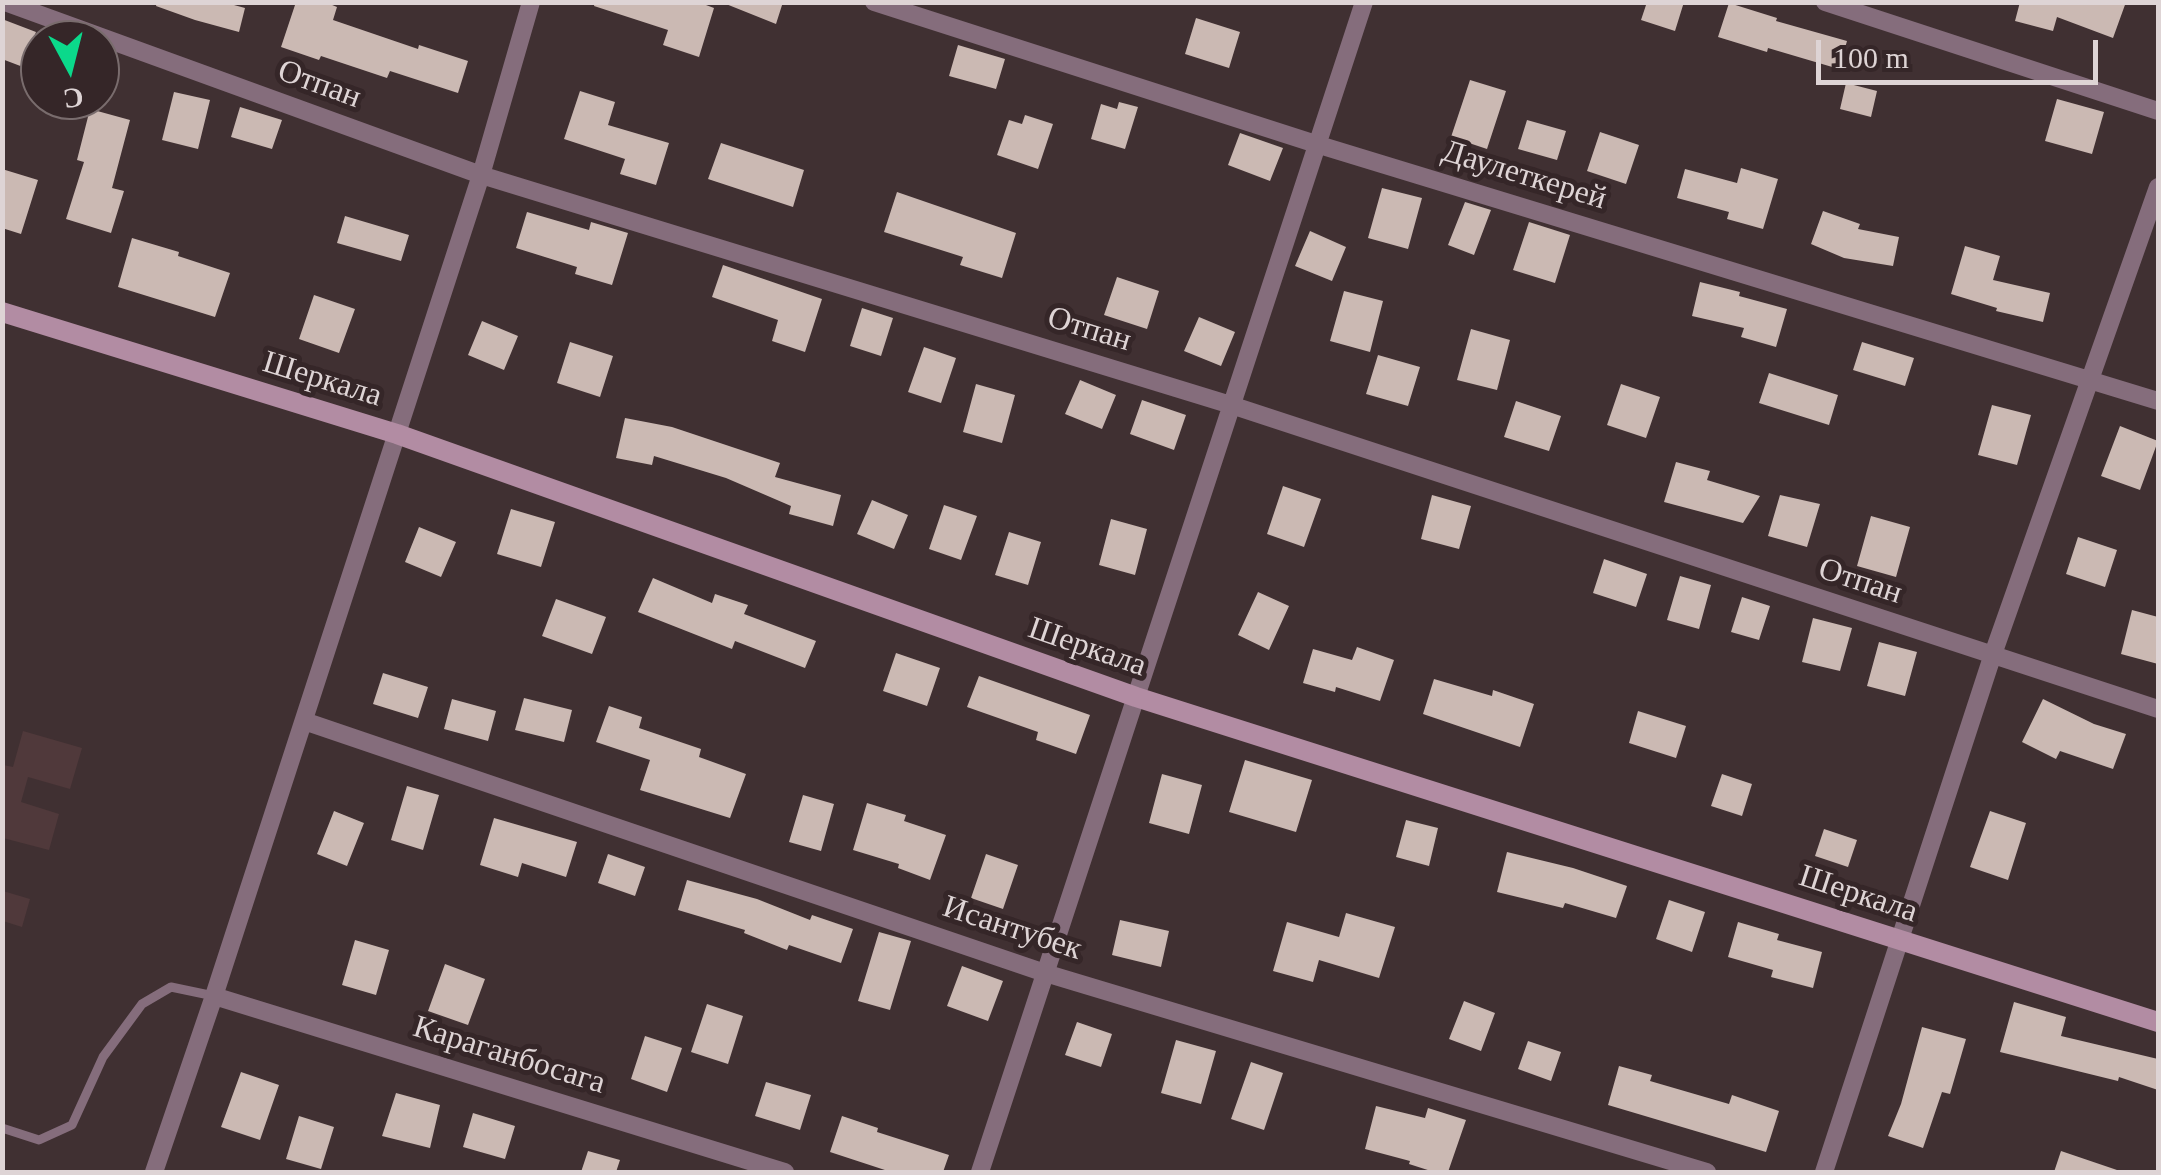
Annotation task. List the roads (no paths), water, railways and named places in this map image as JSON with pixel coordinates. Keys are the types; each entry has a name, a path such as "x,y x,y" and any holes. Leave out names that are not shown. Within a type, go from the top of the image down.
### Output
{"street":[{"name":"Отпан","path":"5,2 481,175 1231,404 2158,710"},
{"path":"154,1172 481,175 531,2"},
{"name":"Даулеткерей","path":"874,2 1316,144 2158,401"},
{"path":"980,1172 1364,2"},
{"path":"1826,2 2158,111"},
{"path":"1824,1172 1992,657 2158,187"},
{"name":"Шеркала","path":"2,312 397,434 1136,698 2158,1022"},
{"name":"Исантубек","path":"304,721 1045,972 1707,1172"},
{"name":"Караганбосага","path":"214,996 786,1172"}],"lane":[{"path":"2,1128 39,1140 72,1125 103,1057 142,1004 171,988 214,996"}]}
